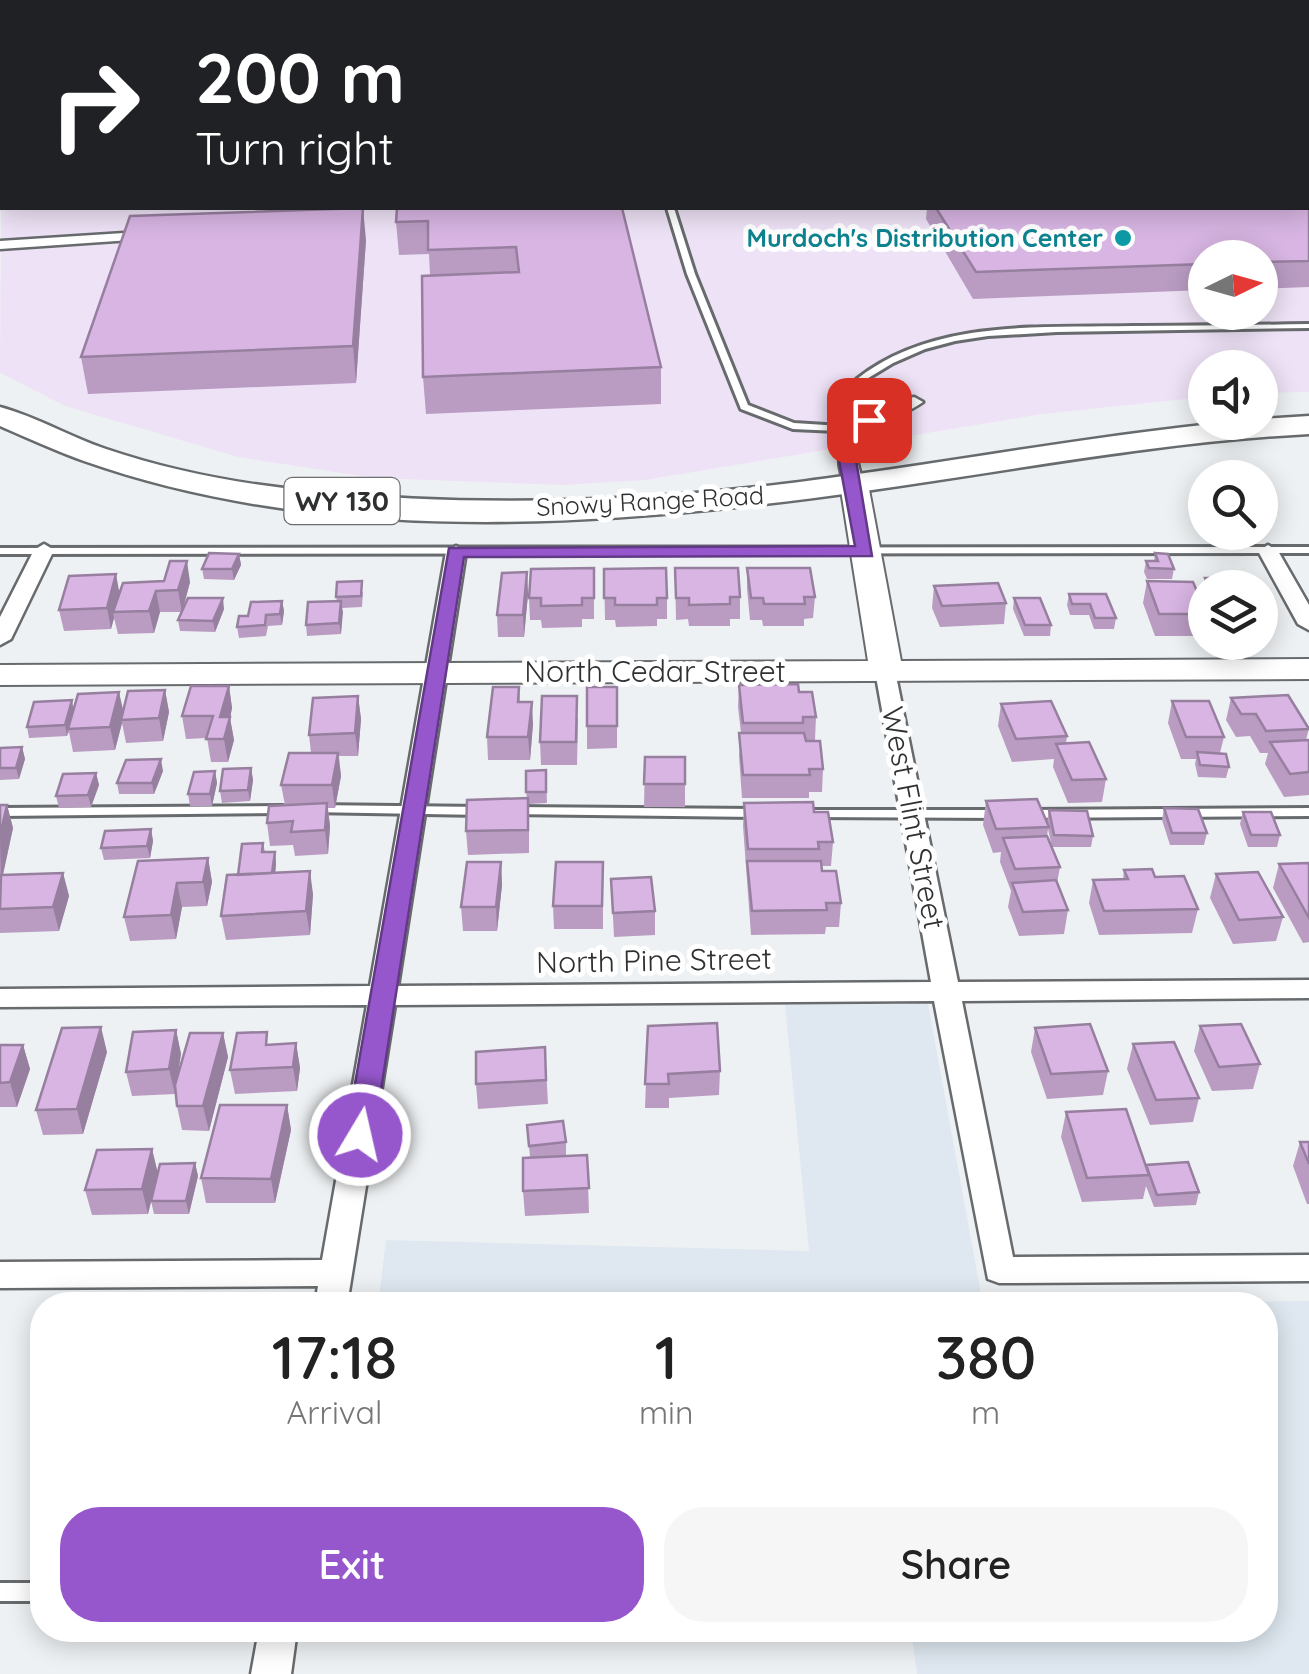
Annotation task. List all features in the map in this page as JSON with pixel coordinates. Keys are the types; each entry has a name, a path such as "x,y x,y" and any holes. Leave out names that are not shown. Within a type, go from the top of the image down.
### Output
{"main road":[{"name":"Snowy Range Road","path":"0,416 53,439 194,480 310,498 437,507 590,508 854,484 1210,432 1309,425"}],"street":[{"path":"0,244 174,234"},
{"path":"863,425 914,402"},
{"name":"West Flint Street","path":"863,425 848,460 998,1270 1309,1268"},
{"path":"0,639 44,550"},
{"path":"1268,551 1309,624"},
{"path":"0,1275 334,1289 456,552"},
{"name":"North Cedar Street","path":"0,674 1309,669"},
{"name":"North Pine Street","path":"0,998 1309,989"},
{"path":"271,1674 276,1642"}],"lane":[{"path":"671,210 691,274 744,407 793,426 863,425 860,379 908,352 946,339 1028,330 1309,326"},
{"path":"0,550 1309,550"},
{"path":"0,812 414,808 782,813"},
{"path":"800,814 1309,812"},
{"path":"0,1592 30,1592"}],"shaded area":[{"path":"1,210 1309,210 1309,392 1278,393 1278,350 1188,350 1188,399 1042,414 645,480 562,485 373,478 238,457 65,406 0,373"},
{"path":"928,1004 981,1292 380,1292 386,1240 809,1251 785,1005"},
{"path":"1278,1301 1309,1301 1309,1674 917,1674 913,1642 1278,1642"}],"building":[{"path":"363,210 353,346 81,357 130,216"},
{"path":"397,210 622,210 661,367 423,377 422,276 519,272 516,247 428,250 428,221 396,222"},
{"name":"Murdoch's Distribution Center","path":"937,210 1309,210 1309,261 1278,262 1278,240 1188,240 1188,265 976,272"},
{"path":"209,553 239,554 232,569 202,569"},
{"path":"1155,553 1168,554 1174,569 1149,568 1146,561 1158,561"},
{"path":"170,561 187,561 178,590 156,591 149,611 113,612 123,583 164,581"},
{"path":"594,568 594,598 582,598 582,605 541,606 541,598 529,598 531,569"},
{"path":"666,568 667,598 657,598 657,605 615,605 615,598 604,598 604,569"},
{"path":"675,568 738,568 740,597 730,597 730,604 689,605 689,598 676,598"},
{"path":"747,568 810,568 815,597 804,597 805,604 764,604 763,598 751,598"},
{"path":"527,572 523,615 497,615 502,573"},
{"path":"116,574 107,608 59,610 69,576"},
{"path":"362,581 361,596 336,597 337,582"},
{"path":"1147,581 1188,582 1188,614 1159,614"},
{"path":"998,583 1006,603 942,606 934,586"},
{"path":"1069,594 1106,594 1116,618 1095,618 1090,604 1072,604"},
{"path":"188,598 223,598 213,621 178,620"},
{"path":"1014,598 1040,598 1051,625 1025,625"},
{"path":"282,601 280,614 266,615 265,625 237,627 239,616 248,616 251,602"},
{"path":"341,601 339,623 306,625 308,602"},
{"path":"798,684 799,692 812,692 816,717 803,717 803,723 743,723 739,685"},
{"path":"191,686 229,686 220,717 230,717 224,739 206,739 213,716 182,716"},
{"path":"493,687 519,687 518,702 532,702 528,737 487,737"},
{"path":"587,687 617,687 617,726 587,726"},
{"path":"165,690 159,718 121,720 128,691"},
{"path":"119,692 110,727 68,729 78,694"},
{"path":"1288,695 1309,729 1266,731 1256,714 1241,714 1231,698"},
{"path":"358,696 355,733 309,735 313,698"},
{"path":"542,696 577,696 576,742 540,742"},
{"path":"72,700 65,725 27,727 34,702"},
{"path":"1051,701 1067,736 1016,739 1001,704"},
{"path":"1172,701 1209,701 1224,737 1186,737"},
{"path":"739,733 804,733 806,741 820,741 823,769 809,769 810,775 743,775"},
{"path":"1309,740 1309,772 1290,774 1270,742"},
{"path":"1089,742 1106,779 1072,780 1056,744"},
{"path":"22,747 16,768 0,768 0,748"},
{"path":"1197,752 1226,754 1229,767 1200,765"},
{"path":"289,753 338,753 332,785 281,785"},
{"path":"645,757 685,757 685,784 644,784"},
{"path":"161,759 152,783 117,783 126,760"},
{"path":"251,768 248,790 220,791 223,769"},
{"path":"546,770 546,792 526,792 526,771"},
{"path":"215,771 210,794 188,794 194,772"},
{"path":"96,773 88,795 56,796 63,774"},
{"path":"528,798 528,830 466,831 467,800"},
{"path":"1037,799 1049,827 996,829 986,801"},
{"path":"813,802 814,812 828,812 833,842 818,842 819,849 748,849 744,803"},
{"path":"327,803 325,830 291,832 293,821 267,823 269,806"},
{"path":"0,805 7,805 0,836"},
{"path":"1164,808 1198,809 1207,833 1172,833"},
{"path":"1049,810 1087,811 1093,836 1054,835"},
{"path":"1243,812 1271,812 1280,835 1251,835"},
{"path":"151,829 147,846 101,848 105,831"},
{"path":"1047,836 1060,867 1015,869 1003,838"},
{"path":"263,843 262,852 275,852 272,873 238,875 242,844"},
{"path":"208,858 203,882 177,883 171,915 124,917 138,861"},
{"path":"747,861 821,861 822,871 836,871 841,903 826,903 827,910 752,911"},
{"path":"467,862 501,862 496,907 461,907"},
{"path":"556,862 603,862 602,906 553,906"},
{"path":"1309,863 1309,918 1279,864"},
{"path":"1152,869 1155,877 1184,876 1198,909 1104,911 1093,880 1128,879 1124,870"},
{"path":"310,871 306,911 221,916 227,875"},
{"path":"1258,872 1283,917 1239,920 1216,874"},
{"path":"63,873 53,907 0,909 1,875"},
{"path":"651,877 655,911 613,913 611,879"},
{"path":"1056,880 1068,910 1023,912 1012,883"},
{"path":"717,1023 720,1071 668,1074 669,1084 645,1084 648,1026"},
{"path":"1090,1024 1108,1071 1051,1074 1035,1028"},
{"path":"1241,1024 1260,1064 1219,1067 1200,1026"},
{"path":"101,1027 77,1109 36,1110 62,1028"},
{"path":"176,1030 169,1069 126,1072 133,1032"},
{"path":"267,1032 266,1045 296,1043 293,1067 230,1070 237,1033"},
{"path":"190,1033 223,1033 203,1106 177,1106 175,1085"},
{"path":"1174,1042 1199,1098 1156,1100 1133,1044"},
{"path":"0,1045 23,1045 10,1082 0,1083"},
{"path":"545,1047 546,1080 476,1084 476,1052"},
{"path":"220,1105 287,1105 271,1179 201,1178"},
{"path":"1126,1109 1149,1175 1087,1178 1066,1112"},
{"path":"563,1121 566,1142 529,1146 527,1125"},
{"path":"1300,1142 1309,1142 1309,1164"},
{"path":"152,1149 142,1189 85,1190 97,1150"},
{"path":"587,1155 589,1188 523,1191 523,1158"},
{"path":"1188,1162 1199,1192 1157,1195 1146,1165"},
{"path":"195,1163 186,1201 151,1201 160,1164"}],"place":[{"name":"Murdoch's Distribution Center","path":"1123,238"}],"route":[{"path":"360,1135 456,552 865,552 848,460 849,443 869,420"}]}
